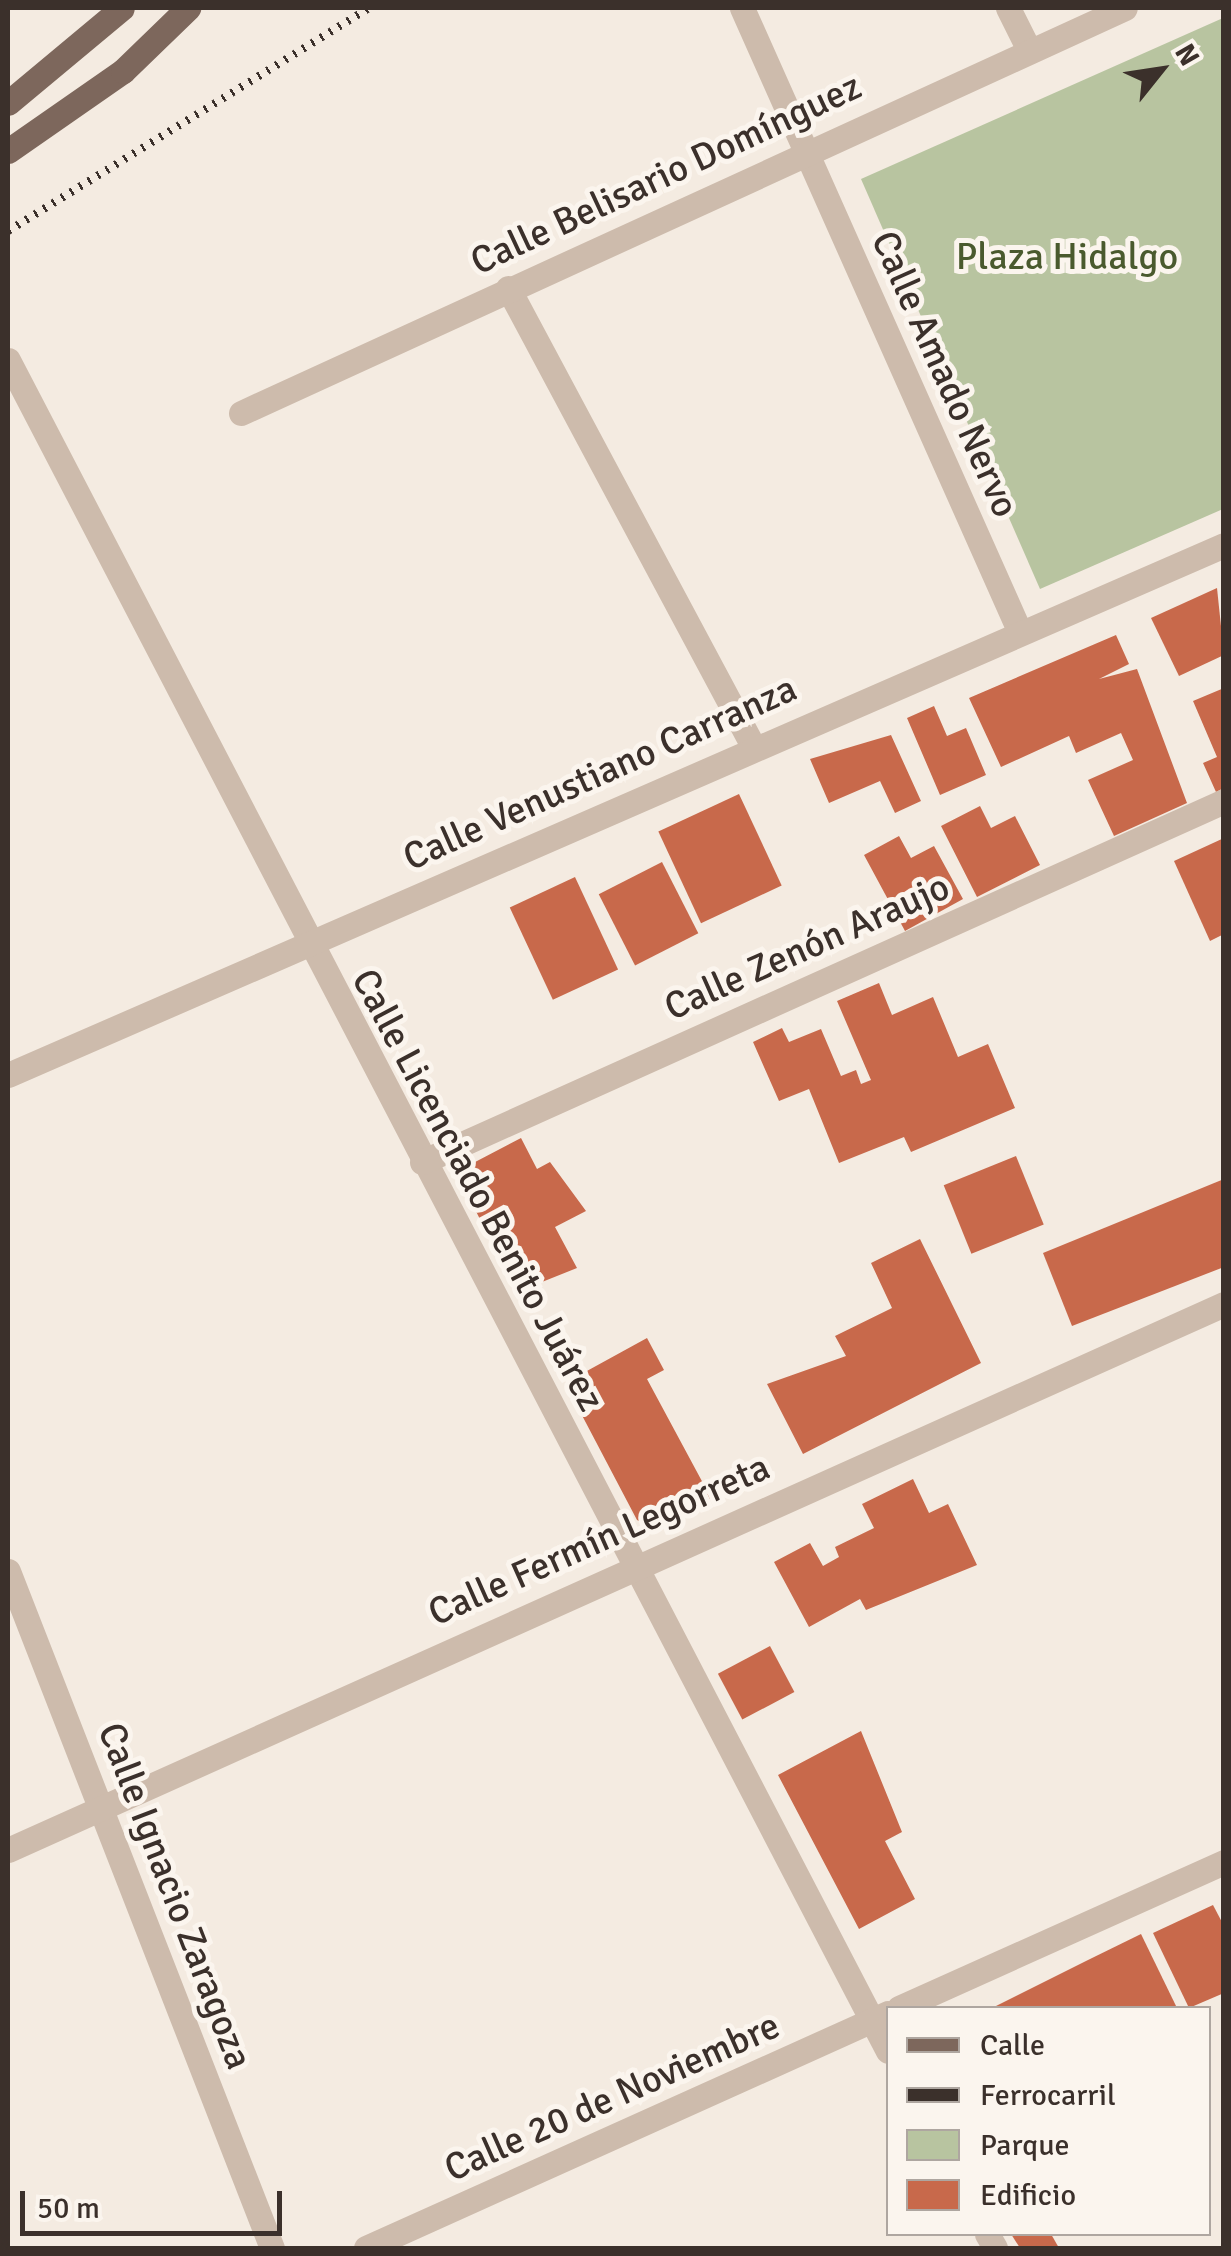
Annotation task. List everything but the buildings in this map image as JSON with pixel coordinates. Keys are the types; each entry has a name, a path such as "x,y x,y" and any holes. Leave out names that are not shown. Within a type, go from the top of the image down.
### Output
{"main road":[{"path":"8,103 122,8"},
{"path":"8,152 124,72 188,8"}],"street":[{"name":"Calle Amado Nervo","path":"742,8 1018,628"},
{"path":"1008,8 1029,50"},
{"name":"Calle Belisario Domínguez","path":"241,413 803,150 1125,8"},
{"path":"508,288 754,748"},
{"name":"Calle Licenciado Benito Juárez","path":"8,360 632,1566 880,2017 886,2042"},
{"name":"Calle Venustiano Carranza","path":"8,1074 754,748 1018,628 1224,545"},
{"name":"Calle Zenón Araujo","path":"422,1162 1224,801"},
{"name":"Calle Fermín Legorreta","path":"8,1850 100,1804 1224,1304"},
{"name":"Calle Ignacio Zaragoza","path":"8,1570 272,2248"},
{"path":"903,2006 1224,1862"},
{"name":"Calle 20 de Noviembre","path":"366,2248 880,2017"}],"green space":[{"name":"Plaza Hidalgo","path":"1223,18 1223,509 1040,589 861,179"}],"railway":[{"path":"8,231 369,8"}]}
